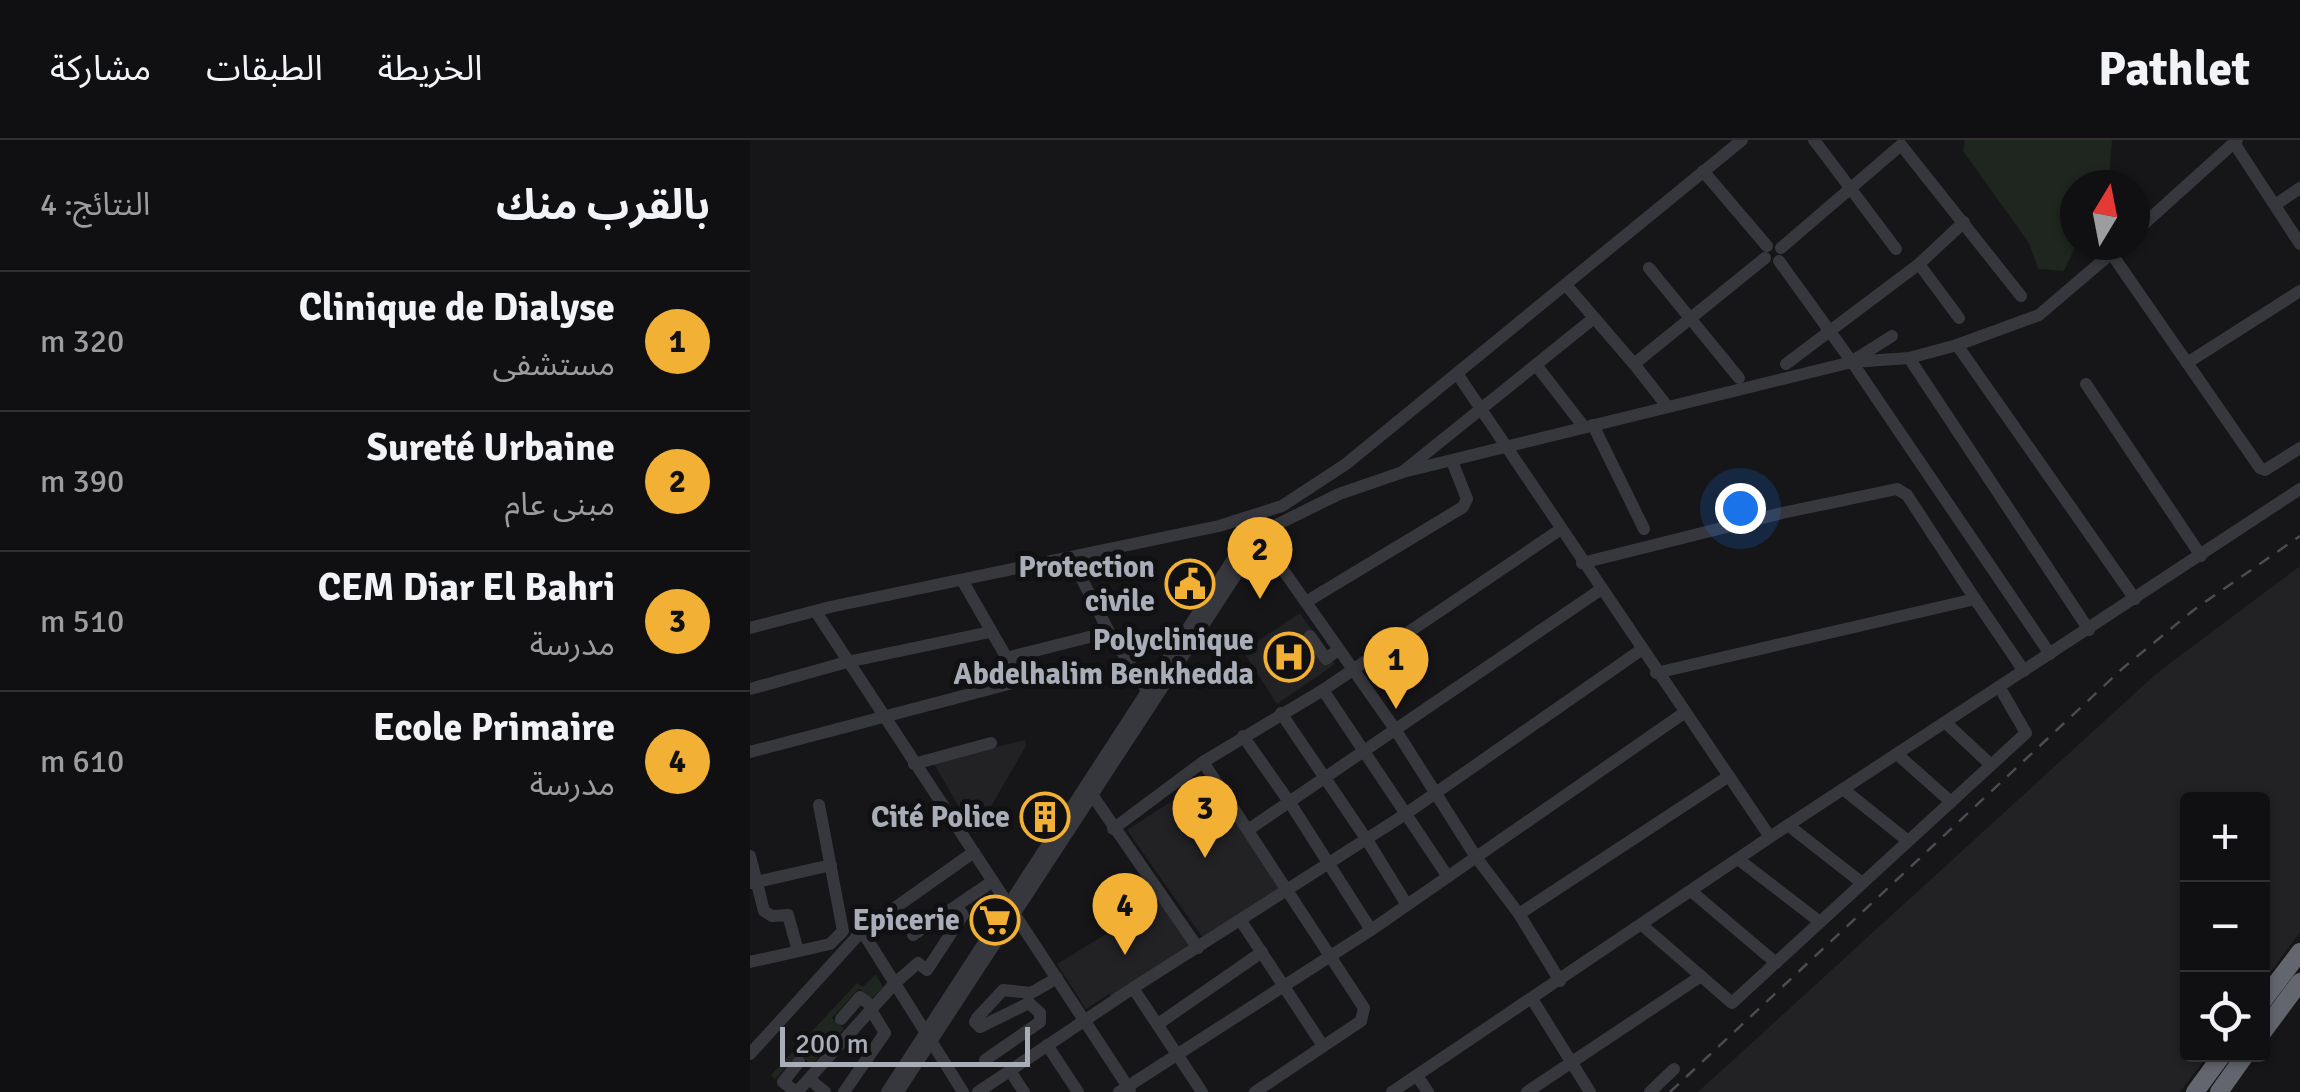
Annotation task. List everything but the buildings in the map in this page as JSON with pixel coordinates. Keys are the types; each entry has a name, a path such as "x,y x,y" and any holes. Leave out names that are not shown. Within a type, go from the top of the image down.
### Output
{"highway":[{"path":"2270,991 2300,952"},
{"path":"2270,1022 2300,982"},
{"path":"2195,1092 2217,1062"},
{"path":"2220,1091 2240,1062"}],"street":[{"path":"750,628 1244,520 1300,496 1458,375 1742,140"},
{"path":"1814,140 1896,248"},
{"path":"1634,364 1851,190 1899,142 2022,296"},
{"path":"2150,218 2235,142 2300,244"},
{"path":"1703,172 1773,253 1852,362 2050,654"},
{"path":"2275,205 2300,188"},
{"path":"1786,364 1918,264 1964,222"},
{"path":"1089,792 1242,545 1256,535 1339,494 1402,472 1852,362 1909,358 1957,344 2039,315 2103,260"},
{"path":"2123,260 2187,363 2262,470 2300,448"},
{"path":"1918,264 1959,318"},
{"path":"1649,268 1739,378"},
{"path":"1566,285 1667,406"},
{"path":"2187,363 2300,291"},
{"path":"1402,472 1594,318"},
{"path":"1852,362 1892,336"},
{"path":"1957,344 2134,599"},
{"path":"1909,358 2089,630"},
{"path":"1536,365 1589,426 1644,529"},
{"path":"1458,375 1770,837"},
{"path":"2086,384 2201,556"},
{"path":"1306,602 1463,506 1467,498 1452,461"},
{"path":"1582,563 1782,513 1897,490 1906,496 2024,671"},
{"path":"1392,1092 1788,825 2300,490"},
{"path":"1244,520 1395,730 1560,980"},
{"path":"1113,829 1203,762 1323,690 1560,529"},
{"path":"886,1092 929,1036 1251,552 1256,535"},
{"path":"1071,558 1109,632 1148,692"},
{"path":"750,752 1020,681 962,580"},
{"path":"1248,830 1600,590"},
{"path":"1656,673 1975,599"},
{"path":"816,612 1057,978 1126,1090 1371,930 1684,713"},
{"path":"750,688 847,662 990,632"},
{"path":"1006,658 1109,632"},
{"path":"1310,636 1326,658 1338,650"},
{"path":"978,1092 1133,988 1367,840 1641,650"},
{"path":"1642,925 1732,1003 2026,733 2000,688"},
{"path":"1323,690 1448,877"},
{"path":"1281,713 1406,905"},
{"path":"1946,723 1991,765"},
{"path":"1243,736 1371,930"},
{"path":"914,764 991,744"},
{"path":"1897,754 1952,802"},
{"path":"1203,762 1364,1008 1361,1021 1255,1092"},
{"path":"1520,914 1729,776"},
{"path":"1843,789 1908,841"},
{"path":"1089,792 1198,948"},
{"path":"750,962 830,944 843,931 819,805"},
{"path":"1788,825 1862,884"},
{"path":"750,1052 862,931 974,852"},
{"path":"750,856 754,882 767,915 788,915 798,952"},
{"path":"1738,859 1820,922"},
{"path":"754,882 831,865"},
{"path":"914,936 993,882"},
{"path":"1691,891 1776,963"},
{"path":"800,1062 784,1082 796,1092 895,983 918,963 927,970 963,914 957,906"},
{"path":"1240,921 1323,1046"},
{"path":"862,931 963,1092"},
{"path":"1158,1024 1262,952"},
{"path":"1526,1092 1701,976"},
{"path":"985,1060 1040,1022 1040,1013 1030,998 1057,978"},
{"path":"1133,988 1202,1092"},
{"path":"841,1018 860,996 872,1008 885,1033 844,1092"},
{"path":"1532,999 1590,1092"},
{"path":"898,1092 929,1036"},
{"path":"1047,1045 1078,1092"},
{"path":"1650,1092 1674,1069"},
{"path":"1010,1070 1024,1092"},
{"path":"1417,1076 1428,1092"},
{"path":"809,1078 825,1092"}],"shaded area":[{"path":"1965,140 2112,140 2110,170 2060,170 2060,260 2069,260 2064,271 2038,269 2029,243 1963,151"},
{"path":"2300,566 2300,932 2270,973 2270,792 2180,792 2180,1062 2203,1062 2180,1092 1698,1092 2157,673"},
{"name":"Polyclinique Abdelhalim Benkhedda","path":"1300,613 1335,664 1277,704 1243,651"},
{"path":"1025,740 1026,746 975,834 933,762"},
{"path":"1205,780 1220,802 1226,799 1283,887 1205,941 1127,830"},
{"path":"1160,901 1192,946 1113,999 1109,994 1086,1009 1057,964"},
{"path":"876,974 883,987 871,999 859,988 832,1018 844,1029 812,1065 798,1054 775,1079 771,1075 857,983 863,987"}],"railway":[{"path":"1670,1092 2123,668 2195,609 2300,536"}],"place":[{"name":"Protection civile","path":"1190,584"},
{"name":"Sureté Urbaine","path":"1260,599"},
{"name":"Polyclinique Abdelhalim Benkhedda","path":"1289,657"},
{"name":"Clinique de Dialyse","path":"1396,709"},
{"name":"Cité Police","path":"1045,817"},
{"name":"CEM Diar El Bahri","path":"1205,858"},
{"name":"Epicerie","path":"995,920"},
{"name":"Ecole Primaire","path":"1125,955"}]}
